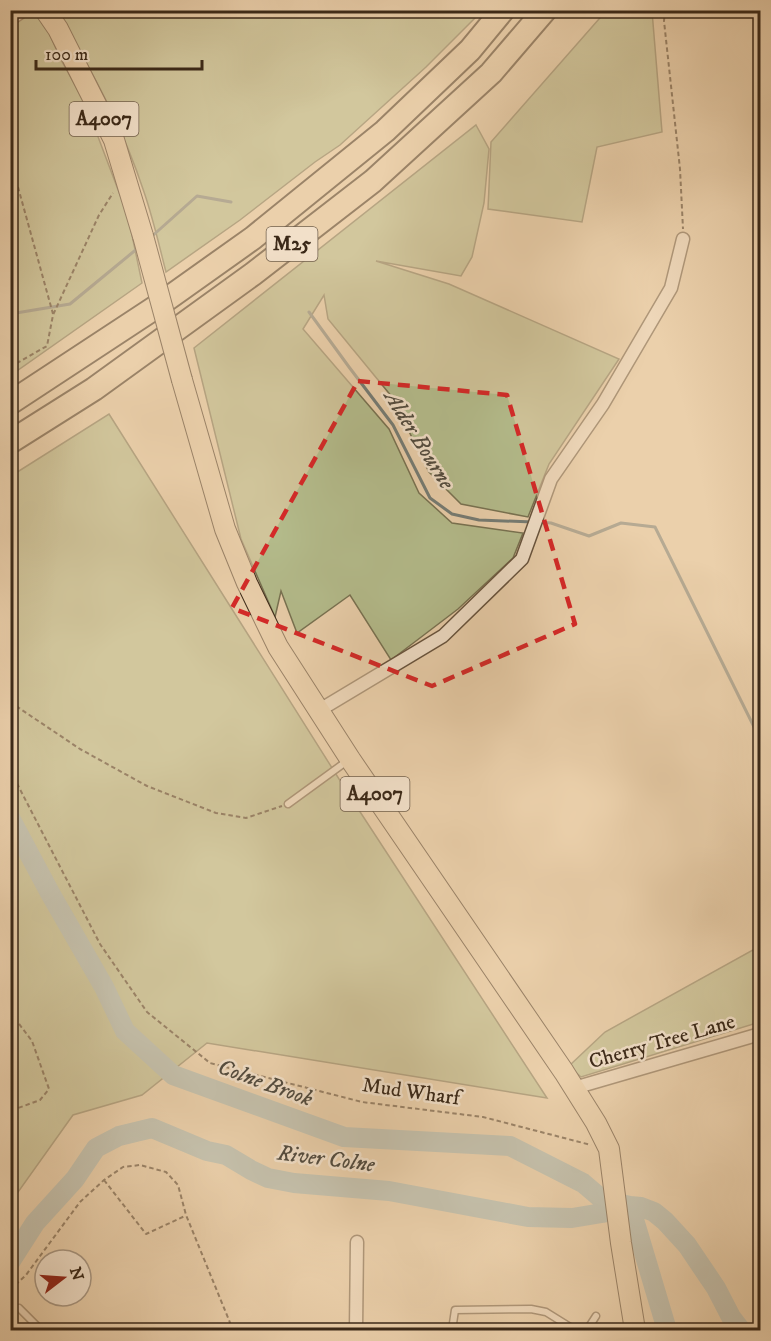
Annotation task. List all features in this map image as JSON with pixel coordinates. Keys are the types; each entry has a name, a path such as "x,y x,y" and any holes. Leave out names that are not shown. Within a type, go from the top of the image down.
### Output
{"highway":[{"name":"M25","path":"10,403 156,307 253,238 385,131 470,50 503,10"},
{"name":"M25","path":"10,442 94,389 254,274 373,181 491,73 546,10"}],"main road":[{"name":"A4007","path":"45,10 58,29 114,140 225,529 247,583 279,647 318,711 510,991 596,1123 609,1149 635,1330"}],"street":[{"path":"318,711 443,636 522,559 551,479 603,404 671,288 683,239"},
{"name":"Cherry Tree Lane","path":"574,1088 760,1034"},
{"path":"356,1330 357,1242"}],"lane":[{"path":"10,23 29,10"},
{"path":"288,804 350,759"},
{"path":"19,1308 41,1330"},
{"path":"452,1330 455,1310 531,1309 546,1312 576,1330"},
{"path":"587,1330 596,1316"}],"path":[{"path":"665,10 664,21 680,169 683,239"},
{"path":"10,158 53,315"},
{"path":"10,367 47,346 53,315 99,215 125,175"},
{"path":"10,702 80,749 147,786 216,813 246,818 288,804"},
{"name":"Mud Wharf","path":"10,770 100,944 147,1012 210,1063 362,1102 483,1117 609,1149"},
{"path":"10,1012 32,1041 49,1089 40,1100 10,1111"},
{"path":"10,1290 40,1258 80,1202 104,1180 123,1167 140,1165 166,1172 178,1185 186,1215 233,1330"},
{"path":"104,1180 146,1234 186,1215"}],"highlighted area":[{"path":"358,381 507,395 575,624 432,686 232,608"}],"green space":[{"path":"11,11 35,11 43,19 60,58 86,105 128,216 142,283 11,375"},
{"path":"55,11 482,11 426,67 340,145 166,272 136,168 93,76"},
{"path":"606,11 652,11 662,132 597,147 582,222 488,209 491,142"},
{"path":"476,125 489,149 484,203 472,257 461,276 376,261 449,284 619,359 549,464 528,517 461,504 429,472 392,397 328,319 324,295 303,329 389,429 419,493 452,523 523,533 513,558 458,609 391,660 350,595 297,633 281,591 275,617 241,539 194,348"},
{"path":"109,414 351,798 547,1098 207,1043 142,1095 73,1115 11,1202 11,476"},
{"path":"760,946 760,1022 581,1077 569,1066 605,1032"}],"waterway":[{"name":"Alder Bourne","path":"150,238 197,196 231,202"},
{"name":"Alder Bourne","path":"10,314 70,304 138,248"},
{"name":"Alder Bourne","path":"309,312 393,425 430,498 452,514 479,520 533,522"},
{"name":"Alder Bourne","path":"539,522 551,523 589,536 621,523 655,527 760,739"},
{"name":"Colne Brook","path":"10,818 104,987 125,1031 173,1075 344,1137 510,1146 583,1183 603,1200 630,1206 667,1330"},
{"name":"River Colne","path":"10,1262 35,1223 75,1179 96,1148 119,1136 152,1128 207,1151 226,1155 268,1178 294,1183 389,1191 528,1217 572,1218 630,1206 641,1207 654,1212 665,1221 687,1245 741,1330"}]}
